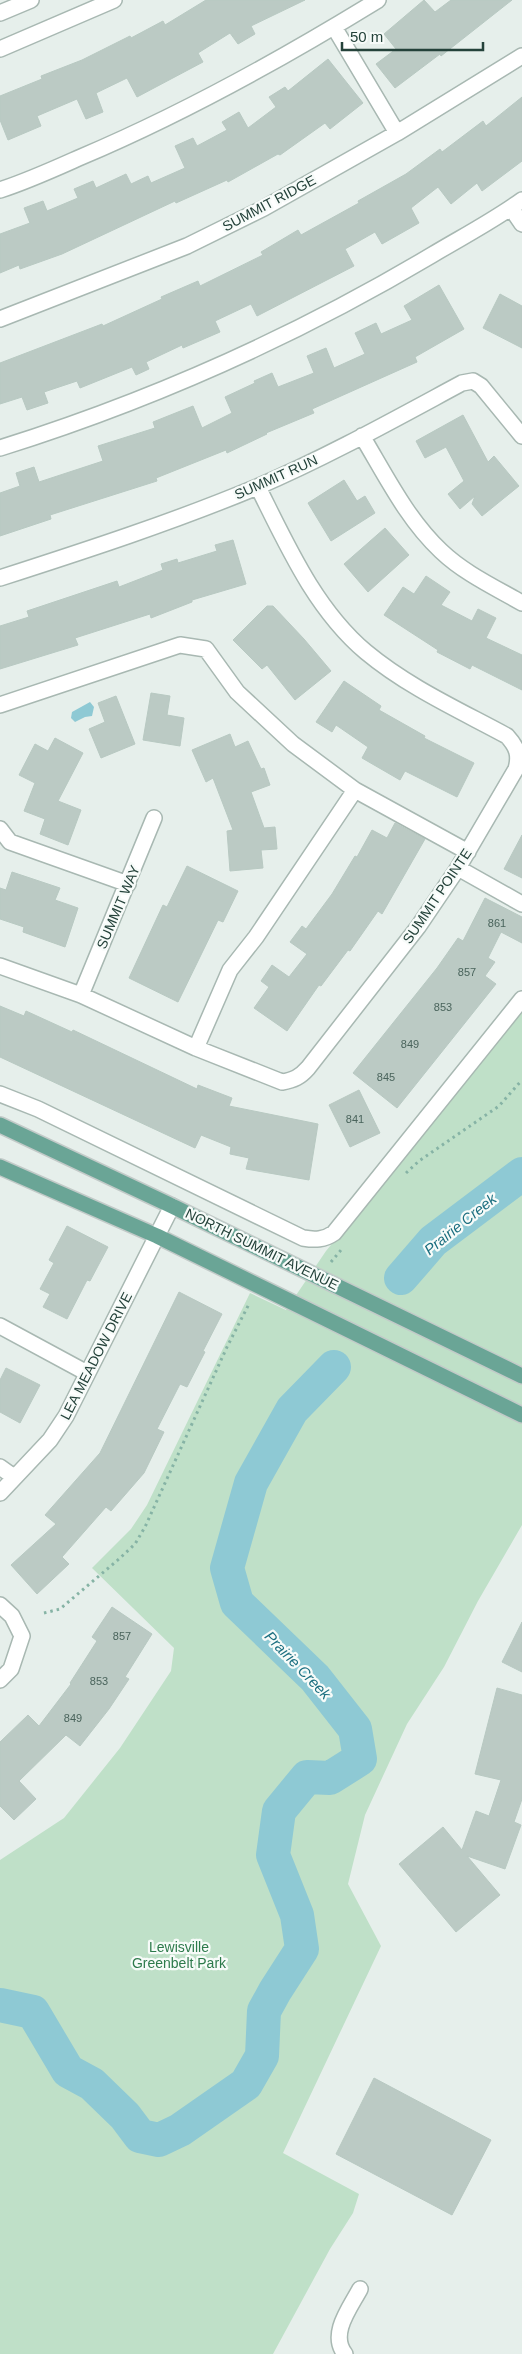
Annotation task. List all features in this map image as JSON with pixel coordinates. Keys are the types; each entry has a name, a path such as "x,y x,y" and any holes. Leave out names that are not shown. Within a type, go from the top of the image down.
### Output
{"main road":[{"name":"NORTH SUMMIT AVENUE","path":"0,1126 172,1206 522,1376"},
{"path":"0,1167 158,1236 522,1415"}],"street":[{"path":"0,13 31,0"},
{"path":"0,49 114,0"},
{"path":"0,190 115,143 203,101 288,55 378,0"},
{"path":"334,27 397,133"},
{"name":"SUMMIT RIDGE","path":"0,319 187,246 264,208 397,133 522,56"},
{"path":"0,448 48,433 227,363 390,280 516,204 522,224"},
{"name":"SUMMIT RUN","path":"0,578 148,530 258,486 362,436 462,382 473,381 481,386 522,436"},
{"path":"362,436 408,512 441,551 465,571 522,603"},
{"name":"SUMMIT POINTE","path":"0,966 80,995 196,1048 282,1082 300,1077 418,927 468,852 516,769 519,758 516,745 507,736 403,678 366,651 348,634 301,573 258,486"},
{"path":"0,705 180,646 206,649 237,692 293,744 355,790 468,852"},
{"path":"196,1048 230,970 256,937 355,790"},
{"name":"SUMMIT WAY","path":"80,995 154,818"},
{"path":"0,829 10,842 128,884"},
{"path":"458,868 522,904"},
{"path":"0,1094 83,1131 303,1238 327,1238 334,1232 522,998"},
{"name":"LEA MEADOW DRIVE","path":"0,1493 50,1440 66,1416 172,1206"},
{"path":"0,1326 88,1373"},
{"path":"0,1467 14,1477"},
{"path":"0,1605 12,1616 22,1636 11,1669 0,1680"},
{"path":"345,2354 339,2346 339,2330 360,2289"}],"path":[{"path":"399,1179 419,1161 499,1106 522,1080"},
{"path":"331,1262 346,1242"},
{"path":"44,1613 60,1609 135,1544 145,1527 227,1347 249,1304"}],"green space":[{"name":"Lewisville Greenbelt Park","path":"522,1012 522,1525 478,1601 444,1667 407,1724 365,1815 348,1884 381,1946 283,2153 359,2194 353,2213 330,2249 273,2354 0,2354 0,1860 64,1818 120,1748 171,1671 174,1648 92,1568 131,1529 147,1505 250,1293 286,1310 326,1251"}],"water":[{"path":"90,702 94,707 92,716 75,722 71,718 72,712"}],"building":[{"path":"206,0 305,0 251,26 255,34 238,44 230,33 198,53 203,62 137,97 127,78 96,93 103,112 86,119 77,99 37,116 41,126 8,140 0,120 0,96 42,79 41,76 82,60 130,36 131,38 163,21 165,25"},
{"path":"424,0 435,12 451,0 512,0 441,56 440,54 395,88 376,64 396,49 384,34"},
{"path":"328,59 363,103 330,129 325,123 280,155 278,154 228,182 227,180 176,203 175,201 62,254 20,269 19,265 0,273 0,234 30,223 24,208 43,201 47,211 78,198 74,189 93,181 96,188 126,174 131,184 148,176 151,183 185,168 175,146 193,138 197,146 227,130 222,122 239,112 248,128 276,107 269,97 285,87 288,91"},
{"path":"522,97 522,161 482,191 477,183 451,204 438,187 411,208 419,223 382,244 375,232 345,249 354,266 257,316 251,304 215,321 220,332 183,348 182,345 146,362 149,369 136,375 132,367 80,388 77,381 44,392 48,403 27,410 22,397 0,404 0,363 102,324 103,326 162,299 161,297 198,281 200,286 263,255 261,252 298,230 301,235 359,203 358,201 406,174 440,149 442,152 483,121 486,126"},
{"path":"439,285 464,329 415,357 417,362 312,409 314,413 266,433 227,453 226,450 156,478 157,481 50,515 51,519 0,536 0,493 20,486 16,473 34,467 39,482 103,461 98,446 155,428 153,422 193,406 202,428 232,413 225,397 255,383 254,381 272,373 278,387 314,373 307,356 326,348 334,368 365,354 355,333 376,323 381,334 412,320 404,306"},
{"path":"500,294 522,306 522,348 483,328"},
{"path":"463,415 488,462 494,456 519,486 482,516 472,504 475,496 460,509 448,494 464,481 446,447 425,458 416,441"},
{"path":"344,480 357,501 365,496 375,513 331,541 308,503"},
{"path":"385,528 409,555 368,592 344,564"},
{"path":"233,540 246,584 192,600 192,602 151,618 150,614 75,638 78,645 0,669 0,626 29,617 27,611 117,581 119,587 163,570 161,564 177,559 178,563 217,551 215,545"},
{"path":"426,576 450,592 441,605 472,621 478,609 496,618 486,638 522,655 522,690 472,665 470,669 437,652 438,650 384,615 403,587 414,594"},
{"path":"267,606 273,606 331,671 295,700 267,665 262,669 233,640"},
{"path":"344,681 381,706 379,710 425,736 424,738 474,763 457,797 405,771 400,780 362,758 368,747 336,725 332,732 316,722"},
{"path":"151,693 170,696 167,715 184,718 180,746 143,740"},
{"path":"116,696 135,744 101,758 89,729 105,722 98,703"},
{"path":"230,734 235,747 248,741 261,769 264,768 270,785 251,792 264,828 275,827 277,849 261,850 263,868 230,871 227,831 233,830 213,778 206,782 192,750"},
{"path":"55,738 83,753 58,801 81,810 68,845 40,834 45,819 24,811 35,783 19,775 35,744 48,751"},
{"path":"395,823 425,839 382,914 378,911 350,951 348,950 321,986 319,985 287,1031 254,1008 269,987 261,981 272,965 289,977 307,954 290,942 302,926 306,929 332,894 355,856 357,857 372,830 387,838"},
{"path":"522,835 522,878 504,869"},
{"path":"187,866 238,891 223,922 218,920 178,1002 129,978 163,905 167,907"},
{"path":"12,872 60,888 55,900 78,908 65,947 23,932 24,927 0,919 0,888 6,890"},
{"path":"485,898 522,917 522,943 501,932 488,958 495,962 485,976 496,984 397,1108 353,1073 437,968 458,938 463,941"},
{"path":"0,1006 24,1016 26,1011 72,1032 73,1030 197,1089 198,1085 232,1098 229,1106 318,1124 309,1180 246,1169 249,1158 230,1154 231,1147 201,1135 195,1148 0,1057"},
{"path":"359,1090 380,1133 350,1147 329,1105"},
{"path":"67,1226 108,1247 90,1281 87,1280 67,1319 43,1307 50,1294 40,1289 54,1263 49,1260"},
{"path":"179,1292 222,1314 203,1351 205,1352 187,1387 180,1384 157,1429 164,1432 144,1473 111,1511 106,1507 62,1557 69,1564 37,1594 11,1565 56,1524 45,1515 100,1453"},
{"path":"6,1368 40,1385 20,1423 0,1412 0,1380"},
{"path":"112,1607 152,1634 125,1677 129,1679 109,1709 80,1746 66,1735 19,1781 36,1799 14,1820 0,1806 0,1742 28,1715 39,1726 71,1684 97,1641 92,1637"},
{"path":"522,1622 522,1672 502,1662"},
{"path":"497,1688 522,1695 522,1799 514,1822 521,1825 505,1869 467,1856 500,1895 456,1932 399,1864 443,1827 462,1850 476,1811 489,1816 501,1780 475,1774"},
{"path":"374,2078 491,2140 452,2215 336,2154"}],"waterway":[{"name":"Prairie Creek","path":"401,1278 433,1241 522,1174"},
{"name":"Prairie Creek","path":"0,2005 33,2012 68,2071 92,2084 125,2116 140,2136 159,2140 180,2130 246,2084 262,2056 264,2011 302,1949 297,1915 273,1855 279,1811 307,1777 330,1778 360,1759 355,1729 315,1678 237,1603 227,1568 251,1483 292,1410 334,1367"}]}
